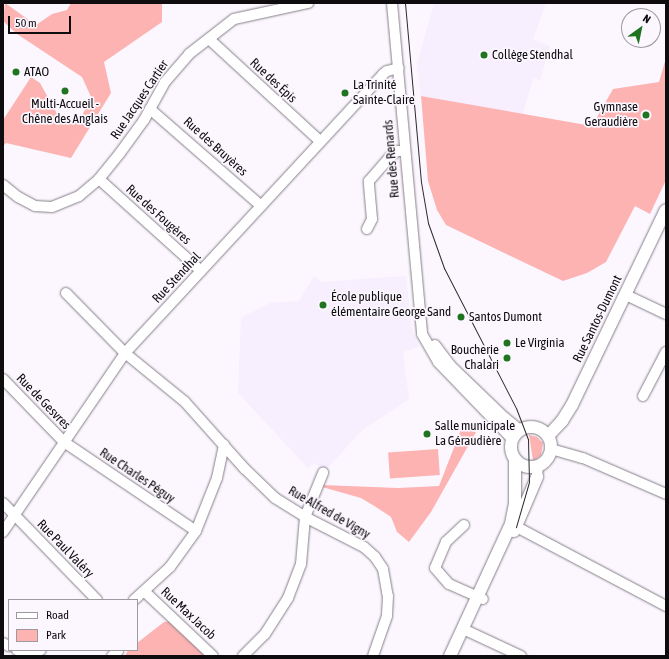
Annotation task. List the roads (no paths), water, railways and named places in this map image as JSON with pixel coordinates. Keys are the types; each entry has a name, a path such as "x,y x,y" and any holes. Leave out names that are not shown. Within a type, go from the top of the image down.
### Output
{"street":[{"name":"Rue Jacques Cartier","path":"3,185 26,202 35,206 52,206 79,196 98,179 133,136 165,82 180,64 209,39 234,19 308,3"},
{"name":"Rue des Renards","path":"392,3 422,334 438,362 512,439"},
{"name":"Rue des Épis","path":"209,39 320,141"},
{"name":"Rue Stendhal","path":"3,532 125,353 320,141 387,71 399,68"},
{"name":"Rue des Bruyères","path":"150,109 261,206"},
{"path":"367,229 372,219 369,181 397,151 405,151"},
{"name":"Rue des Fougères","path":"98,179 200,271"},
{"name":"Rue Santos-Dumont","path":"548,436 562,421 572,405 666,210"},
{"name":"Rue Alfred de Vigny","path":"66,293 125,353 186,402 224,445 275,498 305,517 364,547 383,569 388,596 387,616 373,656"},
{"path":"626,294 666,314"},
{"name":"Rue des Renards","path":"420,313 442,355 505,418 520,430"},
{"path":"643,396 666,352"},
{"name":"Rue de Gesvres","path":"3,379 64,442"},
{"path":"450,656 465,630 538,472 547,459 551,449 548,436 536,427 520,430 512,439 511,449 515,459 513,525"},
{"name":"Rue Charles Péguy","path":"64,442 196,531"},
{"path":"135,599 145,592 170,567 196,531 217,478 224,445"},
{"path":"551,449 583,458 666,494"},
{"path":"515,459 526,467 538,472"},
{"path":"244,656 265,634 288,598 301,564 305,517 323,473"},
{"name":"Rue Paul Valéry","path":"3,503 95,599"},
{"path":"464,525 446,542 435,568 449,584 480,598"},
{"path":"513,525 666,606"},
{"name":"Rue Max Jacob","path":"145,592 214,656"},
{"path":"457,656 465,630"},
{"path":"465,630 521,656"},
{"path":"19,651 29,656 39,651"}],"tram line":[{"path":"405,3 421,182 428,223 444,268 516,408 528,440 529,482 516,527"}],"place":[{"name":"Collège Stendhal","path":"484,55"},
{"name":"ATAO","path":"16,72"},
{"name":"Multi-Accueil - Chêne des Anglais","path":"65,91"},
{"name":"La Trinité Sainte-Claire","path":"345,93"},
{"name":"Gymnase Geraudière","path":"646,115"},
{"name":"École publique élémentaire George Sand","path":"323,305"},
{"name":"Santos Dumont","path":"461,317"},
{"name":"Le Virginia","path":"507,343"},
{"name":"Boucherie Chalari","path":"507,358"},
{"name":"Salle municipale La Géraudière","path":"427,434"}]}
